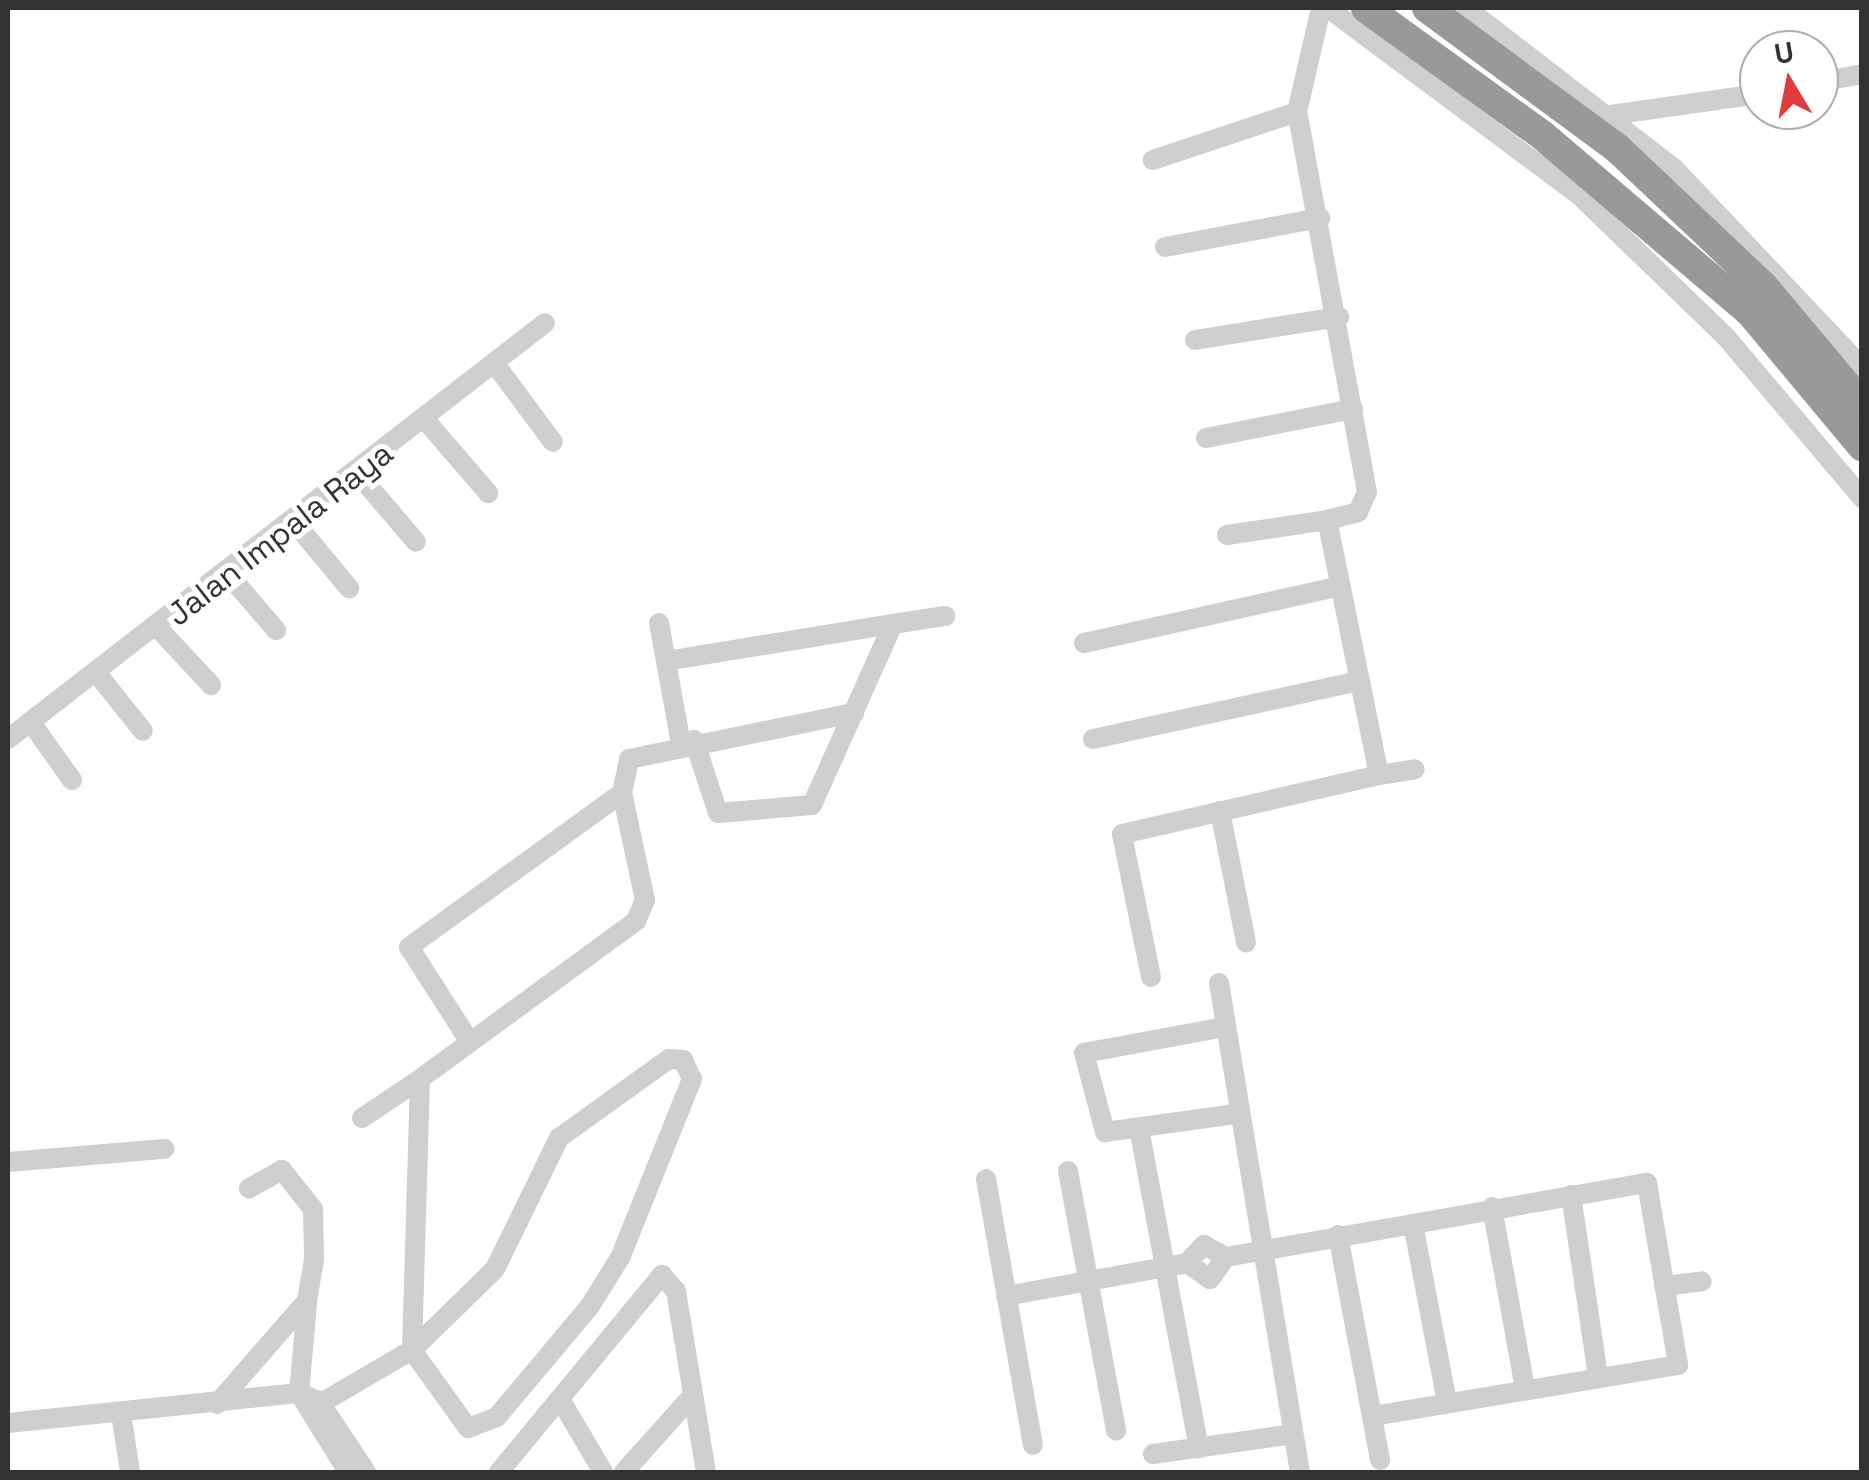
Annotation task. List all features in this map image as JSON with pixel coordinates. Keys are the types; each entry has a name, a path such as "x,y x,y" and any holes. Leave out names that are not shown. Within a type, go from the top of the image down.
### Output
{"highway":[{"path":"1366,8 1542,135 1750,312 1862,446"},
{"path":"1427,8 1618,149 1763,286 1862,404"}],"street":[{"path":"1227,535 1358,512 1368,492 1339,317 1297,112 1325,8 1579,195 1726,338 1862,498"},
{"path":"1466,8 1610,115 1776,268 1862,367"},
{"path":"1610,115 1739,97"},
{"path":"1154,160 1297,112"},
{"path":"1165,247 1320,218"},
{"path":"1195,340 1339,317"},
{"name":"Jalan Impala Raya","path":"8,738 99,676 427,422 546,324"},
{"path":"495,364 553,442"},
{"path":"1206,438 1353,409"},
{"path":"427,422 488,493"},
{"path":"358,474 416,542"},
{"path":"1327,520 1379,775"},
{"path":"295,523 349,588"},
{"path":"228,574 276,630"},
{"path":"1084,642 1340,586"},
{"path":"666,661 946,616"},
{"path":"658,623 687,742 718,813 812,804 894,624"},
{"path":"158,628 211,685"},
{"path":"99,676 143,731"},
{"path":"1093,738 1359,681"},
{"path":"362,1118 636,921 644,890 622,793 629,759 687,742 854,713"},
{"path":"32,724 72,780"},
{"path":"1151,976 1122,834 1415,770"},
{"path":"468,1040 409,947 622,793"},
{"path":"1220,812 1246,942"},
{"path":"1219,983 1236,1114 1300,1472"},
{"path":"1225,1027 1084,1053 1104,1132 1236,1114"},
{"path":"8,1423 217,1404 310,1401 412,1350 504,1258 559,1138 668,1059 690,1067 609,1280 497,1417 468,1428 412,1350 420,1078"},
{"path":"1139,1128 1176,1265 1199,1448"},
{"path":"8,1162 164,1149"},
{"path":"249,1188 279,1169 313,1209 308,1301 310,1401 348,1472"},
{"path":"1068,1171 1116,1431"},
{"path":"986,1179 1033,1445"},
{"path":"1006,1296 1176,1265 1204,1245 1226,1257 1492,1207 1646,1184 1678,1365 1372,1416"},
{"path":"1571,1195 1598,1376"},
{"path":"1492,1207 1525,1388"},
{"path":"1413,1224 1447,1402"},
{"path":"1338,1235 1380,1460"},
{"path":"499,1472 564,1404 662,1275 676,1291 706,1472"},
{"path":"1664,1286 1702,1281"},
{"path":"217,1404 308,1301"},
{"path":"624,1472 694,1395"},
{"path":"310,1401 366,1472"},
{"path":"564,1404 603,1472"},
{"path":"121,1413 130,1472"},
{"path":"1153,1454 1293,1434"}]}
